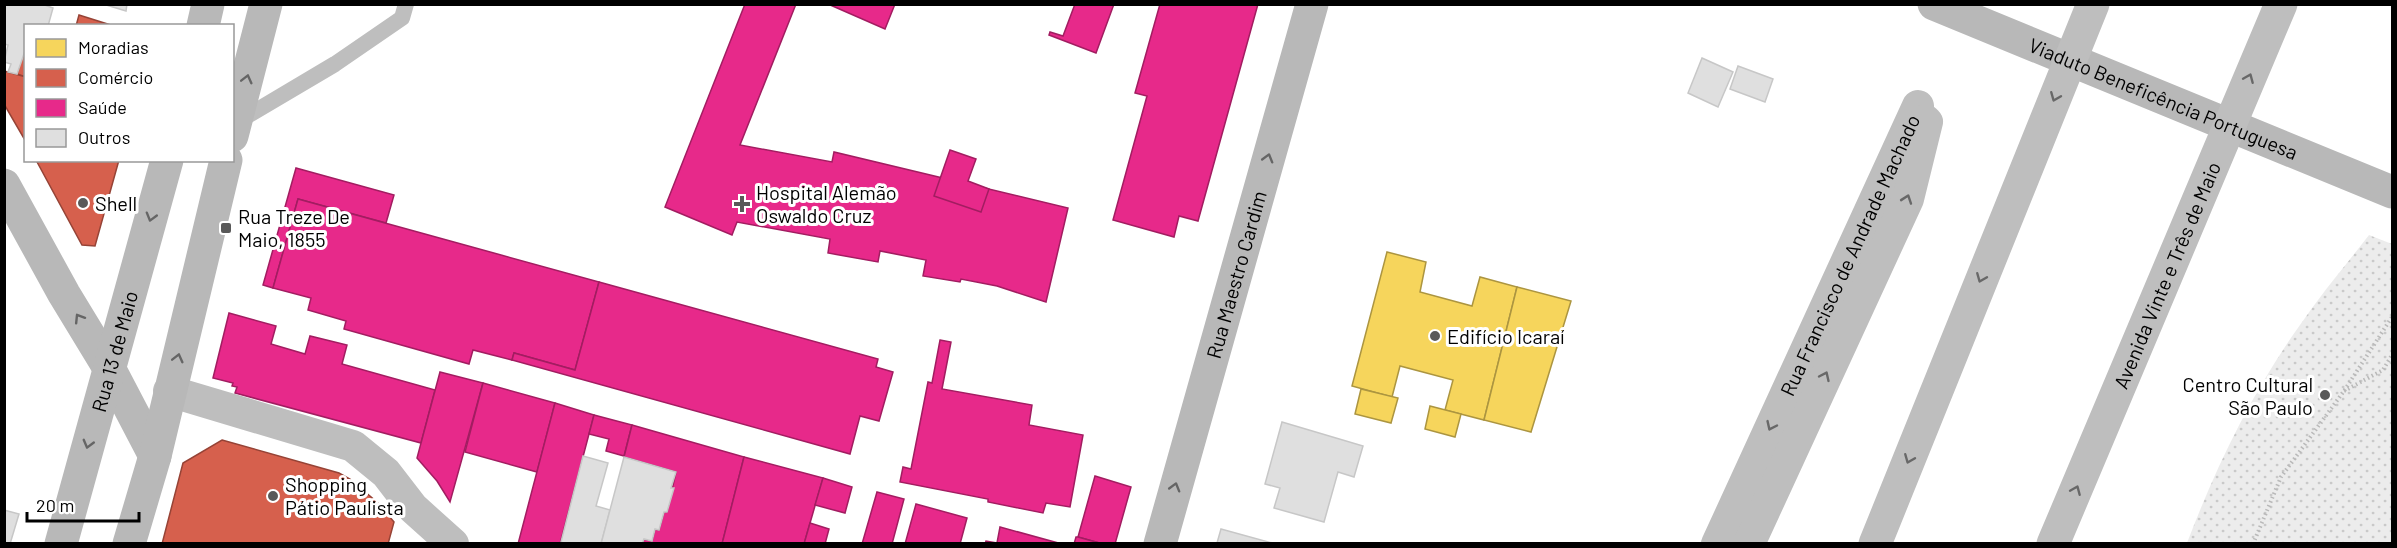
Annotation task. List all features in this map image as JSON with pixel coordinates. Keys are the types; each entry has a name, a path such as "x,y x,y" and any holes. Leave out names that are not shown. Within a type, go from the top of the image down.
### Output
{"highway":[{"path":"1875,543 2093,4"},
{"name":"Avenida Vinte e Três de Maio","path":"2053,543 2281,4"}],"main road":[{"path":"203,24 208,4"},
{"path":"234,129 266,4"},
{"name":"Rua Maestro Cardim","path":"1160,543 1312,4"},
{"name":"Viaduto Beneficência Portuguesa","path":"1934,4 2380,187"},
{"name":"Rua 13 de Maio","path":"61,543 166,162"},
{"path":"129,543 155,456 226,162"},
{"path":"4,185 64,294 110,368 155,456"}],"street":[{"name":"Rua Francisco de Andrade Machado","path":"1717,543 1918,106 1927,123 1908,199 1749,543"},
{"path":"169,392 353,446 386,473 413,508 453,543"}],"lane":[{"path":"234,129 402,18 406,4"}],"path":[{"path":"2253,543 2281,477 2344,391 2392,317"},
{"path":"2344,391 2383,370 2392,355"}],"shaded area":[{"name":"Centro Cultural São Paulo","path":"2369,235 2392,244 2392,543 2187,543 2223,458 2266,377 2308,313"}],"building: Moradias":[{"name":"Edifício Icaraí","path":"1387,252 1426,262 1420,292 1472,306 1480,277 1517,287 1484,420 1445,410 1453,380 1400,366 1392,397 1352,386"},
{"path":"1517,287 1571,301 1531,432 1484,420"},
{"path":"1361,389 1398,398 1391,423 1355,414"},
{"path":"1430,406 1461,414 1455,437 1425,429"}],"building: Comércio":[{"path":"79,15 108,24 77,24"},
{"path":"24,48 24,76 17,74"},
{"path":"4,71 24,76 24,139 4,104"},
{"name":"Shell","path":"37,162 118,162 95,246 82,245"},
{"name":"Shopping Pátio Paulista","path":"222,440 339,473 350,479 377,502 394,522 388,544 162,544 183,463"}],"building: Saúde":[{"path":"745,4 796,4 740,145 832,162 834,152 1068,208 1046,302 997,286 961,279 960,282 923,276 926,260 880,251 878,262 828,253 830,239 737,222 732,235 665,207"},
{"path":"828,4 895,4 885,29"},
{"path":"1075,4 1114,4 1096,53 1049,35 1050,32 1063,36"},
{"path":"1160,4 1258,4 1198,221 1179,216 1174,237 1113,220 1147,96 1135,93"},
{"path":"950,150 976,159 968,181 989,189 981,212 934,196"},
{"path":"296,168 394,195 386,223 298,199 273,288 263,285"},
{"path":"298,199 599,282 575,370 514,353 512,360 473,350 469,364 344,329 346,321 308,310 311,298 273,288"},
{"path":"599,282 878,359 876,367 893,372 879,421 860,416 850,454 512,360 514,353 575,370"},
{"path":"229,313 276,326 271,344 305,354 310,336 347,345 342,364 435,390 421,443 235,393 237,387 232,386 233,383 213,378"},
{"path":"940,340 951,342 942,389 1032,405 1029,425 1083,435 1070,507 1046,503 1043,513 988,502 988,499 900,482 903,467 911,469 928,382 932,383"},
{"path":"440,372 483,383 450,502 437,481 417,458"},
{"path":"483,383 555,403 537,472 465,452"},
{"path":"555,403 594,415 560,544 518,544"},
{"path":"594,415 632,425 624,456 606,451 609,439 589,434"},
{"path":"632,425 744,457 722,544 642,544 644,539 652,541 655,529 659,530 664,512 667,512 676,472 624,457"},
{"path":"744,457 823,478 804,544 722,544"},
{"path":"1095,476 1131,487 1115,544 1103,544 1078,537"},
{"path":"823,478 852,487 845,513 815,505"},
{"path":"877,492 904,499 892,544 862,544"},
{"path":"916,504 967,518 960,544 905,544"},
{"path":"810,523 829,529 825,544 804,544"},
{"path":"1000,527 1062,544 985,544 986,541 997,543"},
{"path":"1078,537 1103,544 1074,544"}],"building: Outros":[{"path":"4,4 42,4 53,8 49,24 24,24 24,54 17,74 8,72 11,64 4,62 8,45 4,44"},
{"path":"103,4 127,4 126,11"},
{"path":"1702,58 1733,72 1718,107 1688,93"},
{"path":"1738,66 1773,79 1765,102 1730,89"},
{"path":"1282,422 1363,446 1354,477 1338,472 1324,522 1274,508 1280,488 1265,484"},
{"path":"583,456 608,463 596,506 610,510 601,544 565,544 561,542"},
{"path":"624,457 676,472 671,488 674,488 667,512 664,512 659,530 655,529 652,541 644,539 642,544 601,544"},
{"path":"4,510 19,514 10,544 4,544"},
{"path":"1221,529 1276,544 1217,543"}],"place":[{"name":"Shell","path":"83,203"},
{"name":"Hospital Alemão Oswaldo Cruz","path":"742,204"},
{"name":"Rua Treze De Maio, 1855","path":"226,228"},
{"name":"Edifício Icaraí","path":"1435,336"},
{"name":"Centro Cultural São Paulo","path":"2325,395"},
{"name":"Shopping Pátio Paulista","path":"273,496"}]}
